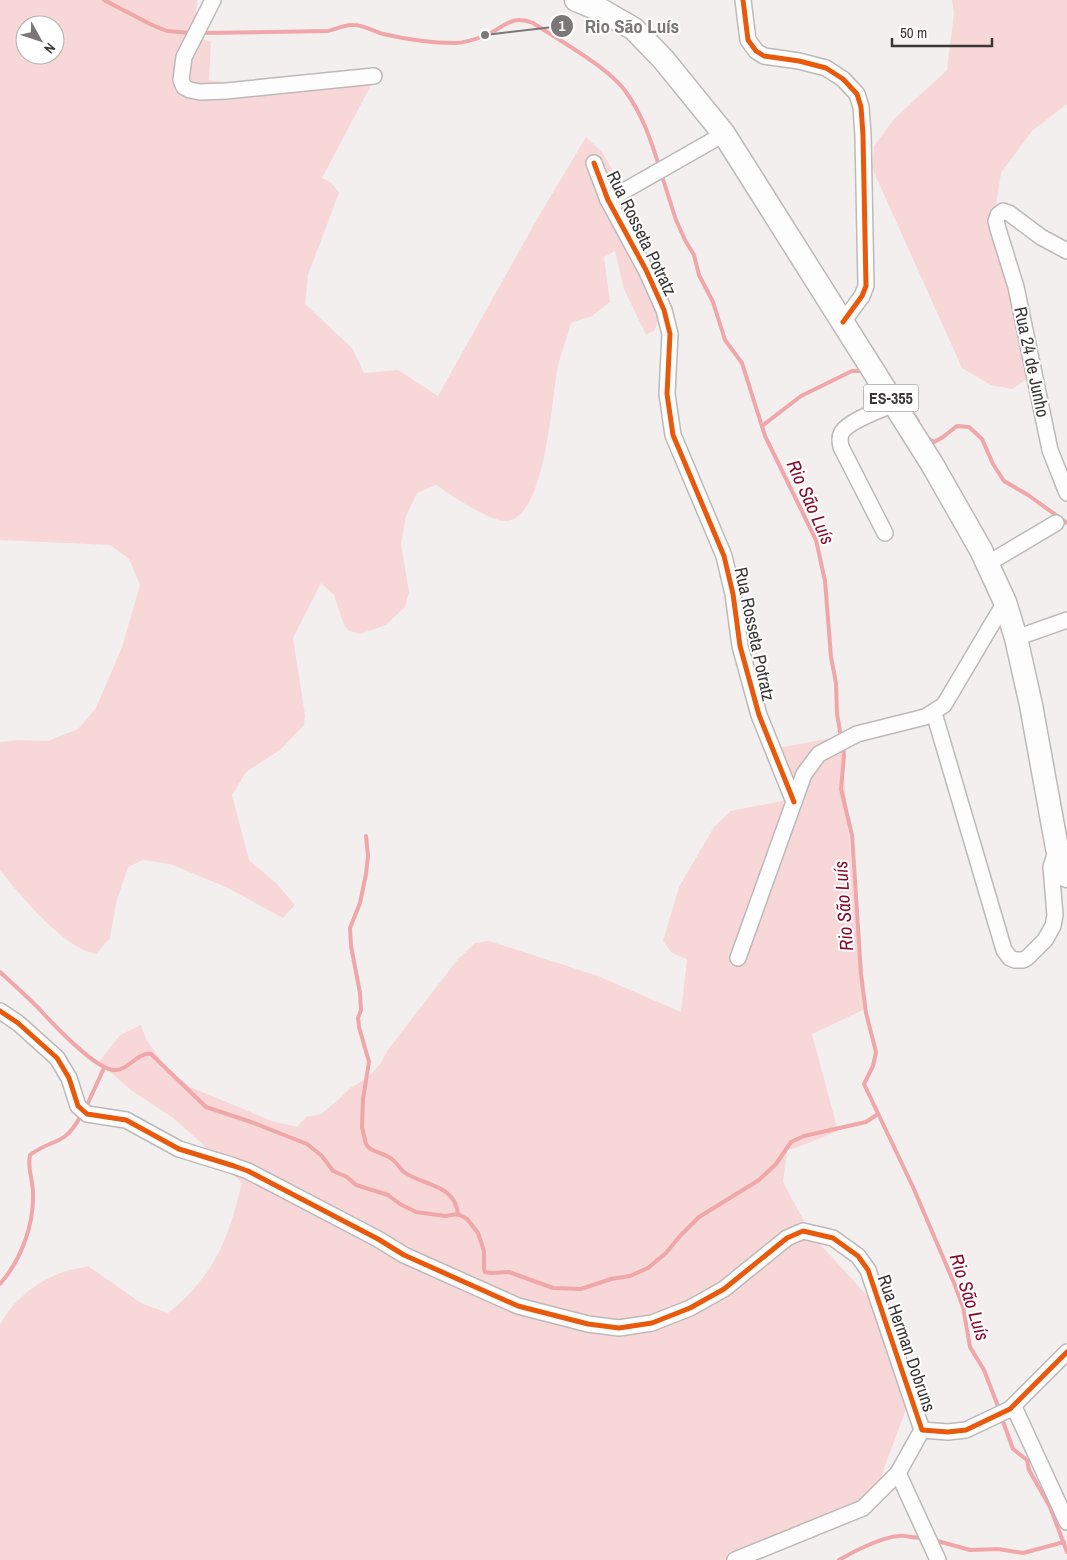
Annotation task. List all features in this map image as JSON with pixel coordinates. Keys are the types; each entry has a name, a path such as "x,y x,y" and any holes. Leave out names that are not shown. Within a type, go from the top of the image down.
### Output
{"main road":[{"name":"ES-355","path":"576,0 603,11 634,29 663,59 724,134 932,464 981,550 1005,602 1016,638 1031,705 1057,848 1067,876"}],"street":[{"path":"213,0 184,57 181,80 184,87 190,90 200,92 226,91 374,76"},
{"path":"744,0 748,40 756,51 764,56 798,61 826,68 843,79 857,94 861,107 866,286 862,296 843,322"},
{"path":"608,200 724,134"},
{"name":"Rua Rosseta Potratz","path":"594,163 608,200 646,270 664,310 670,334 667,394 673,435 724,556 733,594 740,646 759,715 794,802"},
{"name":"Rua 24 de Junho","path":"1067,251 1041,237 1009,213 1003,211 998,215 996,221 1016,287 1050,450 1067,494"},
{"path":"885,533 841,447 840,438 842,431 850,424 894,404"},
{"path":"987,564 1056,524"},
{"path":"738,958 804,774 819,754 857,734 925,717 944,705 1005,602"},
{"path":"1016,638 1067,620"},
{"path":"934,713 1004,950 1010,958 1018,960 1028,958 1046,940 1053,926 1055,914 1051,866 1057,848"},
{"name":"Rua Herman Dobruns","path":"0,1011 18,1023 57,1058 69,1078 78,1106 87,1114 126,1120 179,1149 248,1171 378,1239 404,1255 518,1306 588,1324 620,1328 652,1323 690,1308 724,1288 787,1238 803,1231 832,1238 858,1256 868,1270 922,1430 948,1432 966,1430 1007,1410 1067,1352"},
{"path":"1007,1410 1067,1522"},
{"path":"735,1560 863,1508 898,1473 922,1430"},
{"path":"898,1473 938,1560"}],"shaded area":[{"path":"0,0 197,0 194,36 211,42 209,80 253,86 379,70 322,178 332,183 339,193 308,275 305,304 352,348 364,373 398,370 438,396 536,221 586,137 602,152 624,190 654,283 658,319 655,330 646,335 624,289 615,251 604,257 610,302 592,316 571,323 557,371 549,430 538,480 530,500 520,515 507,521 499,520 481,513 436,485 417,493 406,516 401,544 409,592 405,607 386,625 360,634 349,631 344,625 334,595 321,583 293,638 305,715 304,725 280,750 246,772 232,795 249,860 276,883 295,905 283,918 226,887 170,864 143,860 128,867 116,903 110,938 96,954 83,950 57,932 19,893 0,870 0,742 20,740 48,741 78,729 96,708 122,647 140,585 129,559 110,545 0,540"},
{"path":"952,0 1067,0 1067,104 1032,131 1001,173 993,223 1037,372 1012,389 991,385 962,368 872,168 874,146 894,119 947,70 954,13"},
{"path":"841,736 863,1010 812,1034 838,1131 787,1150 783,1182 811,1234 870,1299 911,1396 876,1490 846,1522 734,1560 0,1560 0,1325 5,1317 17,1301 40,1283 61,1273 88,1266 141,1303 168,1313 197,1285 220,1250 242,1183 172,1117 132,1091 99,1062 120,1035 141,1025 146,1039 165,1066 190,1087 272,1121 297,1127 306,1117 321,1114 350,1088 367,1078 381,1063 387,1051 458,959 475,943 489,941 598,976 681,1012 687,959 672,953 663,941 679,887 714,827 731,811 787,800 773,749"}],"waterway":[{"name":"Rio São Luís","path":"104,0 167,31 192,33"},
{"name":"Rio São Luís","path":"202,33 328,31 344,26 357,25 400,38 455,43 466,42 484,36 513,21 533,23 596,64 608,73 626,92 641,118 659,166"},
{"name":"Rio São Luís","path":"661,173 676,220 694,255 699,275 713,302 725,340 742,363 765,436 816,540 825,581 831,657 836,683 837,714 841,737"},
{"path":"762,426 801,396 852,371 863,371"},
{"path":"889,377 918,421"},
{"path":"927,438 934,442 957,426 969,427 982,439 993,464 1004,481 1028,495 1067,523"},
{"name":"Rio São Luís","path":"843,746 841,789 852,835 861,974 866,1013 876,1052 873,1066 864,1084 913,1187 954,1283 963,1307 970,1347 984,1370 999,1409"},
{"path":"366,836 368,856 366,874 360,903 350,928 351,946 360,993 359,1027 369,1062 363,1099 362,1127 366,1144 369,1148 390,1158 412,1177 445,1191 456,1205 458,1215"},
{"path":"0,972 56,1027 105,1068 118,1070 141,1056 151,1054 206,1107 307,1144 322,1156 333,1171 347,1177 356,1185 388,1195 416,1212 445,1216 458,1214 467,1219 478,1233 484,1251 485,1272 509,1272 553,1288 581,1289 611,1279 630,1276 648,1268 666,1253 699,1217 759,1180 776,1164 791,1142 804,1136 866,1122 878,1114"},
{"path":"87,1105 104,1068"},
{"path":"0,1284 20,1253 29,1230 33,1205 29,1164 30,1155 63,1138 74,1127 80,1117"},
{"name":"Rio São Luís","path":"1001,1416 1013,1449 1027,1460 1029,1470 1050,1507 1067,1552"},
{"path":"839,1560 876,1542 892,1537 923,1537"},
{"path":"934,1540 970,1550 998,1549 1023,1553 1064,1542"}],"cycle path":[{"path":"743,0 748,40 756,51 764,56 799,61 826,68 843,79 857,94 861,107 863,135 866,286 862,296 843,322"},
{"path":"594,163 608,200 646,270 664,310 670,334 667,394 673,435 724,556 733,594 740,646 759,715 794,802"},
{"path":"0,1011 18,1023 57,1058 69,1078 78,1106 87,1114 126,1120 179,1149 248,1171 378,1239 404,1255 518,1306 588,1324 619,1328 652,1323 690,1308 724,1289 787,1238 803,1231 833,1238 858,1256 868,1270 922,1430 948,1432 966,1430 1010,1409 1067,1352"}],"place":[{"name":"Rio São Luís","path":"485,35"}]}
